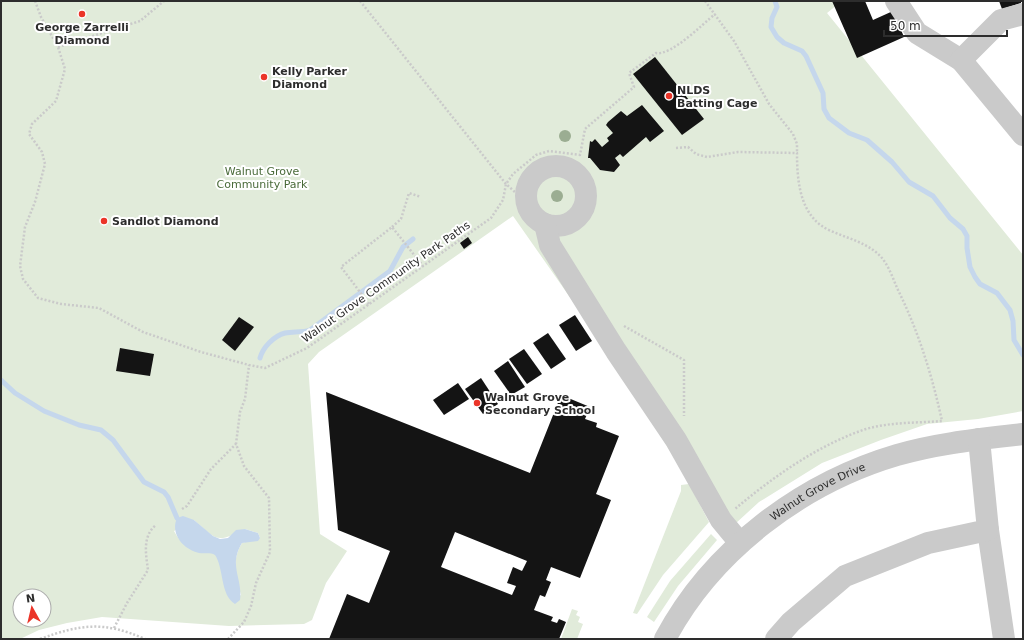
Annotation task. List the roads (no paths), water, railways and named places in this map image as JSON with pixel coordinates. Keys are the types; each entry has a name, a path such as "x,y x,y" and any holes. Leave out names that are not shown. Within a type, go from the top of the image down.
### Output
{"street":[{"path":"896,1 917,33 961,60 1023,135"},
{"path":"961,60 1000,20 1023,14"},
{"path":"545,224 563,226 579,216 584,208 586,189 582,180 576,173 568,168 558,165 549,166 532,176 527,185 525,194 526,204 530,213 545,224 550,245 602,330 676,440 722,520 740,544"},
{"name":"Walnut Grove Drive","path":"665,639 676,619 713,570 740,544 785,507 818,487 856,470 896,455 928,447 1023,434"},
{"path":"979,439 988,530 1004,639"},
{"path":"776,639 791,622 845,576 928,543 988,530"}],"water":[{"path":"183,516 194,520 213,536 220,539 228,538 236,530 245,529 258,533 260,538 258,541 242,543 238,551 236,565 240,585 240,600 235,604 230,600 224,588 220,567 215,555 193,551 179,540 175,530 175,524 177,518"}],"waterway":[{"path":"775,1 777,7 772,18 771,27 777,37 784,43 802,51 806,56 823,93 824,109 829,118 849,133 867,140 892,162 909,182 933,196 950,218 963,229 967,236 970,267 980,284 997,293 1010,310 1013,321 1014,340 1023,355"},
{"path":"260,358 266,346 273,339 285,333 310,330 390,271 403,247 413,239"},
{"path":"1,380 15,393 44,411 79,425 101,430 113,440 144,482 164,492 168,497 177,518"}],"place":[{"name":"George Zarrelli Diamond","path":"82,14"},
{"name":"Kelly Parker Diamond","path":"264,77"},
{"name":"NLDS Batting Cage","path":"669,96"},
{"name":"Sandlot Diamond","path":"104,221"},
{"name":"Walnut Grove Secondary School","path":"477,403"}],"park label":[{"name":"Walnut Grove Community Park","path":"262,177"}]}
